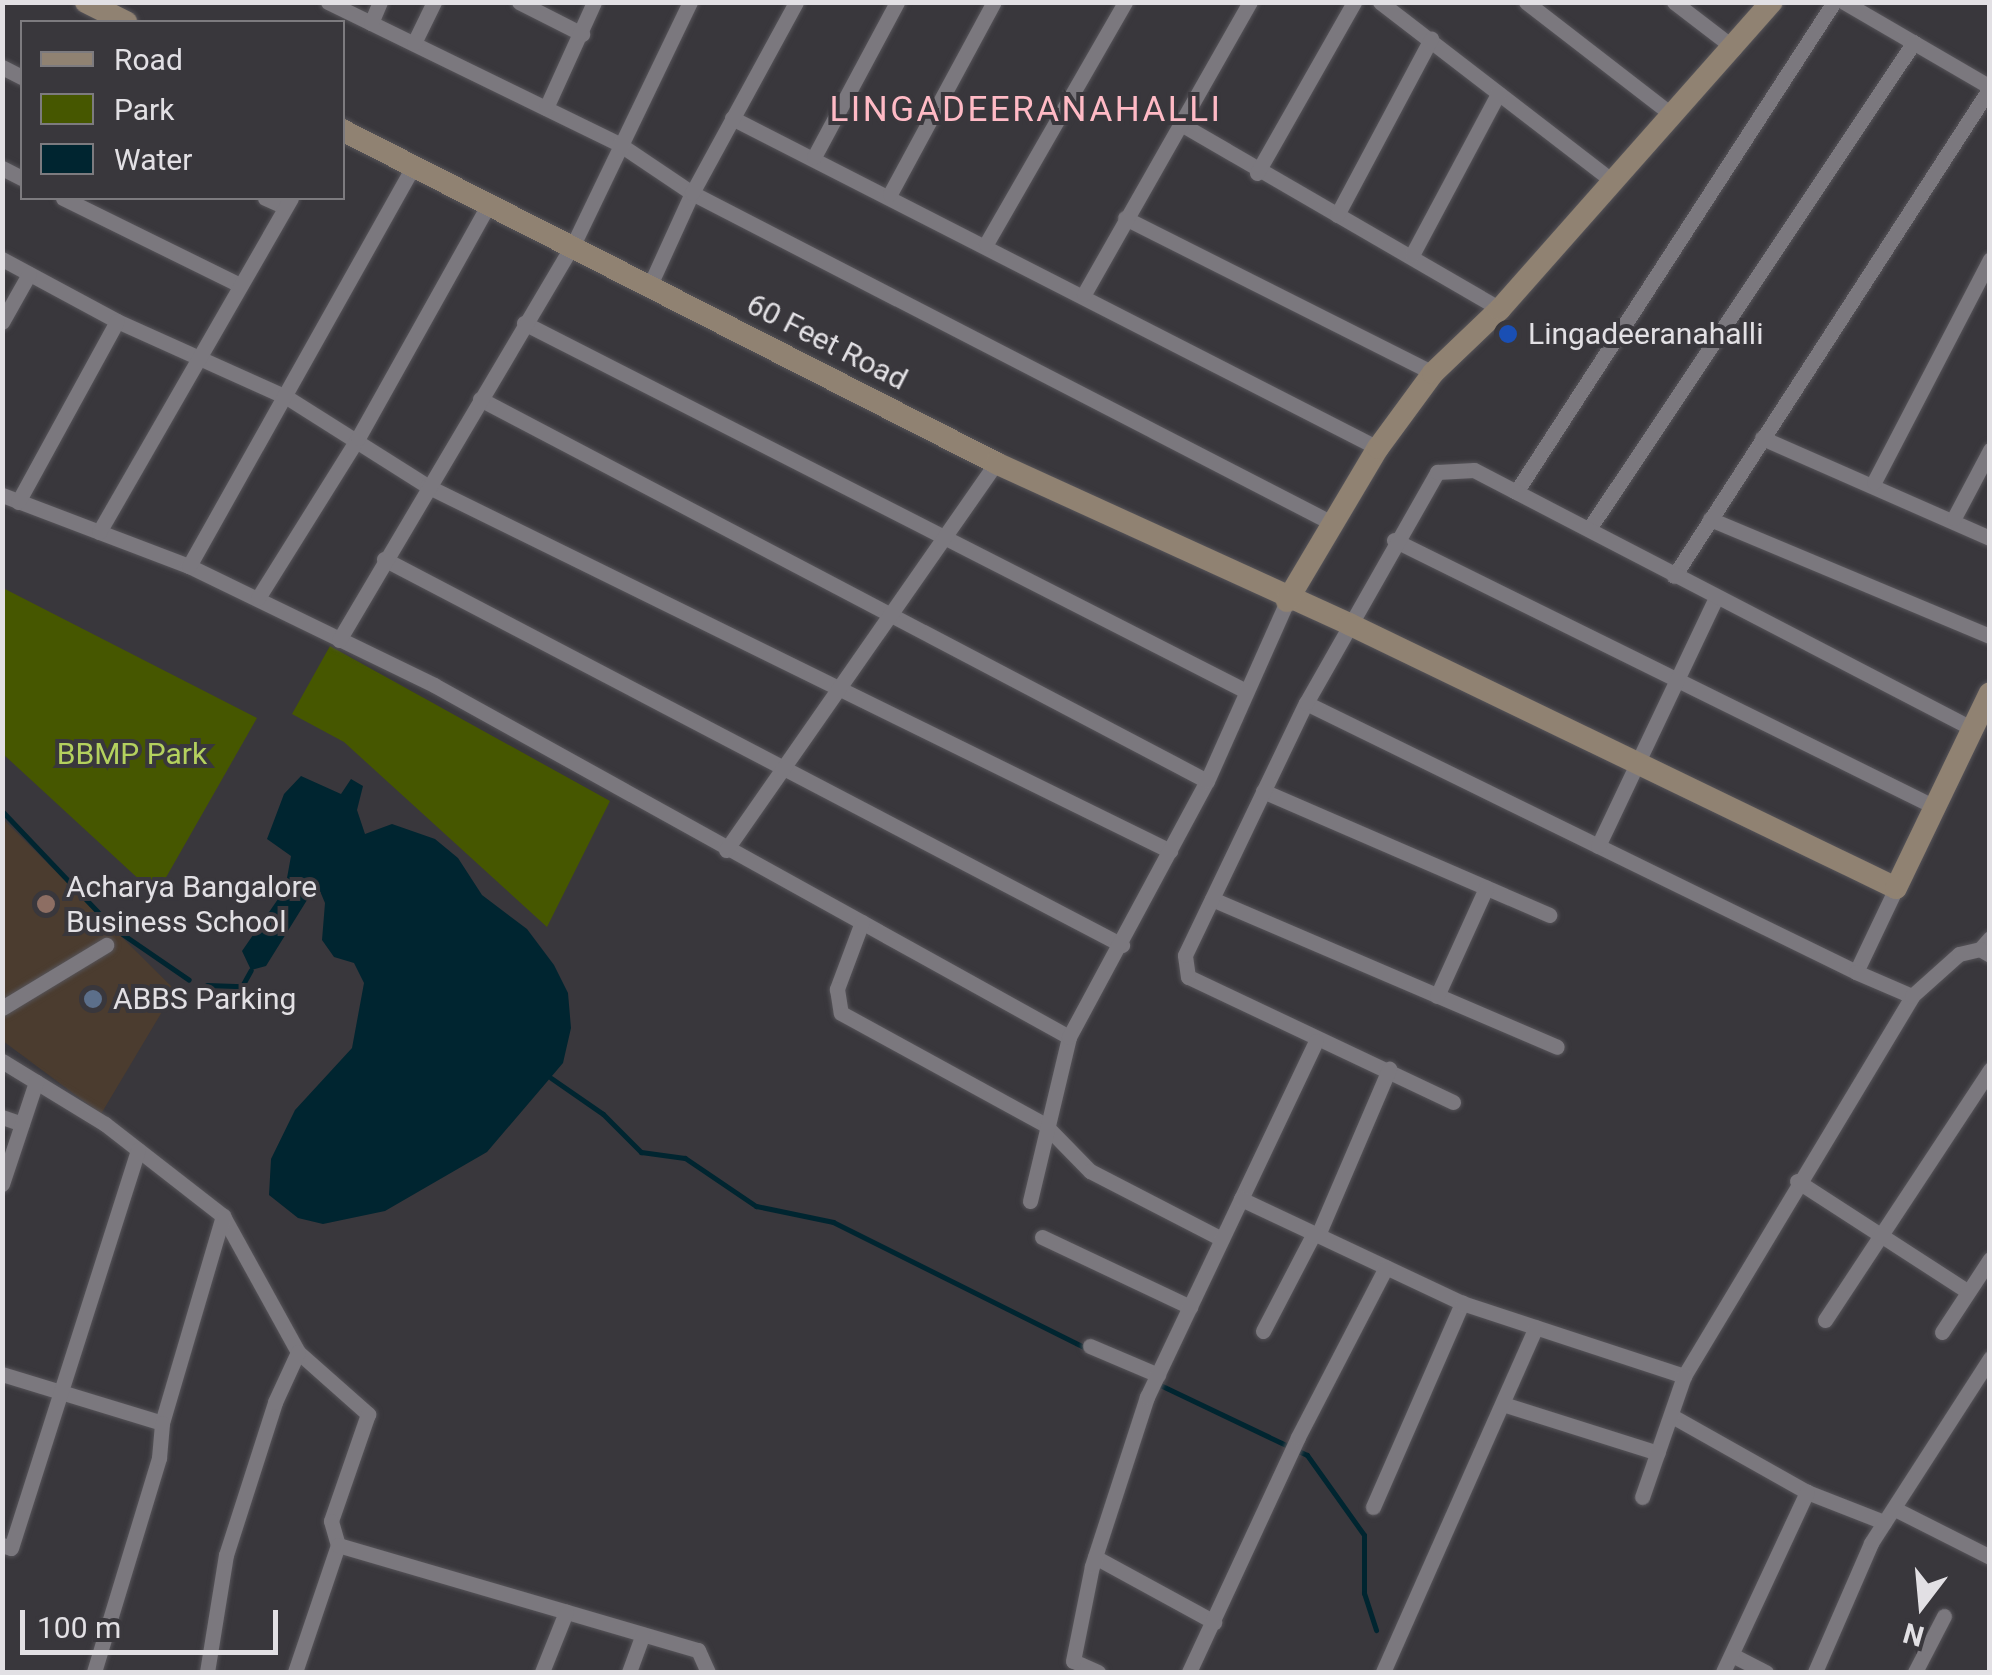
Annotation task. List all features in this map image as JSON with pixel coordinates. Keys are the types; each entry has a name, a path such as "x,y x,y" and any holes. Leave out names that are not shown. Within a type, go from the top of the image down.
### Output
{"street":[{"path":"86,2 122,20"},
{"path":"328,2 619,144 692,192 1332,523"},
{"path":"372,22 380,2"},
{"path":"414,43 434,2"},
{"path":"519,2 582,34"},
{"path":"546,108 594,2"},
{"path":"339,640 426,486 573,245 690,2"},
{"path":"650,285 692,192 796,2"},
{"path":"814,157 896,2"},
{"path":"890,194 994,2"},
{"path":"986,244 1126,2"},
{"path":"1257,172 1354,2"},
{"path":"1380,2 1611,180"},
{"path":"1526,2 1672,116"},
{"path":"1674,2 1734,48"},
{"path":"1030,1201 1044,1124 1069,1037 1122,946 1207,781 1287,600 1378,448 1433,373 1500,310 1772,2"},
{"path":"1516,492 1834,2"},
{"path":"1674,576 1990,87 1844,2"},
{"path":"1084,294 1248,3"},
{"path":"1337,215 1431,39"},
{"path":"1588,529 1914,42"},
{"path":"1412,255 1498,94"},
{"path":"732,118 890,194 1378,448"},
{"path":"1181,124 1257,172 1412,255 1500,310"},
{"name":"60 Feet Road","path":"345,131 490,202 996,464 1287,600 1349,624 1896,888"},
{"path":"190,566 288,398 414,165"},
{"path":"67,200 240,285"},
{"path":"99,532 203,359 288,202"},
{"path":"258,598 358,438 490,202"},
{"path":"1125,218 1433,373"},
{"path":"2,259 117,320 288,398 358,438 426,486 1170,851"},
{"path":"1874,482 1990,259"},
{"path":"2,322 29,274"},
{"path":"117,320 10,499 190,566 434,685 1069,1037"},
{"path":"524,323 943,542 1244,690"},
{"path":"480,398 1207,781"},
{"path":"1762,438 1874,482 1990,538"},
{"path":"1954,518 1990,450"},
{"path":"726,850 782,767 895,616 996,464"},
{"path":"1454,1102 1316,1041 1188,978 1185,955 1306,703 1394,540 1437,472 1474,470 1973,729"},
{"path":"1710,519 1990,636"},
{"path":"1394,540 1935,807"},
{"path":"384,559 1122,946"},
{"path":"1598,846 1716,597"},
{"path":"1856,972 1990,693"},
{"path":"1306,703 1912,996"},
{"path":"1263,791 1549,915"},
{"path":"1437,996 1486,888"},
{"path":"1212,899 1556,1048"},
{"path":"862,922 837,989 841,1013 1044,1124 1090,1171 1222,1239"},
{"path":"2,1008 106,945"},
{"path":"1642,1497 1684,1376 1797,1181 1912,996 1960,954 1986,947"},
{"path":"1098,1672 1073,1662 1096,1556 1155,1380 1316,1041"},
{"path":"2,1061 138,1150 223,1216 298,1352 368,1414 331,1521 338,1545 295,1672"},
{"path":"1263,1331 1316,1234 1389,1070"},
{"path":"1824,1320 1990,1070"},
{"path":"2,1184 36,1082"},
{"path":"2,1117 22,1124"},
{"path":"2,1544 11,1548 138,1150"},
{"path":"1797,1181 1967,1291"},
{"path":"1241,1199 1462,1303 1684,1376"},
{"path":"94,1672 159,1458 162,1424 223,1216"},
{"path":"1042,1236 1190,1307"},
{"path":"1942,1332 1990,1259"},
{"path":"1189,1672 1298,1437 1386,1267"},
{"path":"1373,1507 1462,1303"},
{"path":"1383,1672 1506,1405 1536,1327"},
{"path":"1090,1346 1155,1380"},
{"path":"208,1672 226,1555 274,1402 298,1352"},
{"path":"1815,1672 1890,1515 1990,1358"},
{"path":"2,1374 162,1424"},
{"path":"1506,1405 1658,1454"},
{"path":"1672,1416 1807,1492 1890,1515 1990,1557"},
{"path":"1723,1672 1734,1656 1807,1492"},
{"path":"338,1545 698,1650 708,1672"},
{"path":"1096,1556 1214,1622"},
{"path":"542,1672 566,1612"},
{"path":"1915,1672 1944,1616"},
{"path":"629,1672 643,1634"},
{"path":"1734,1656 1766,1672"}],"shaded area":[{"name":"Acharya Bangalore Business School","path":"3,819 175,990 101,1114 3,1041"}],"green space":[{"name":"BBMP Park","path":"3,588 257,718 156,895 3,754"},
{"path":"330,646 610,801 547,927 344,742 292,714"}],"water":[{"path":"301,776 341,794 351,779 363,786 357,810 365,834 392,824 435,839 458,858 482,895 527,929 554,965 568,993 571,1028 563,1063 487,1152 385,1211 323,1224 298,1218 269,1195 271,1159 295,1110 352,1048 364,983 354,963 334,957 322,940 325,903 317,884 266,966 251,970 242,951 285,889 291,856 267,839 284,794"}],"waterway":[{"path":"2,811 112,927 189,980"},
{"path":"207,985 242,986 251,970"},
{"path":"551,1078 603,1114 641,1152 685,1158 756,1206 833,1222 1086,1348"},
{"path":"1158,1384 1307,1455 1364,1535 1364,1593 1376,1630"}],"place":[{"name":"Lingadeeranahalli","path":"1508,334"},
{"name":"Acharya Bangalore Business School","path":"46,904"},
{"name":"ABBS Parking","path":"93,999"}],"district":[{"name":"LINGADEERANAHALLI","path":"1026,110"}]}
